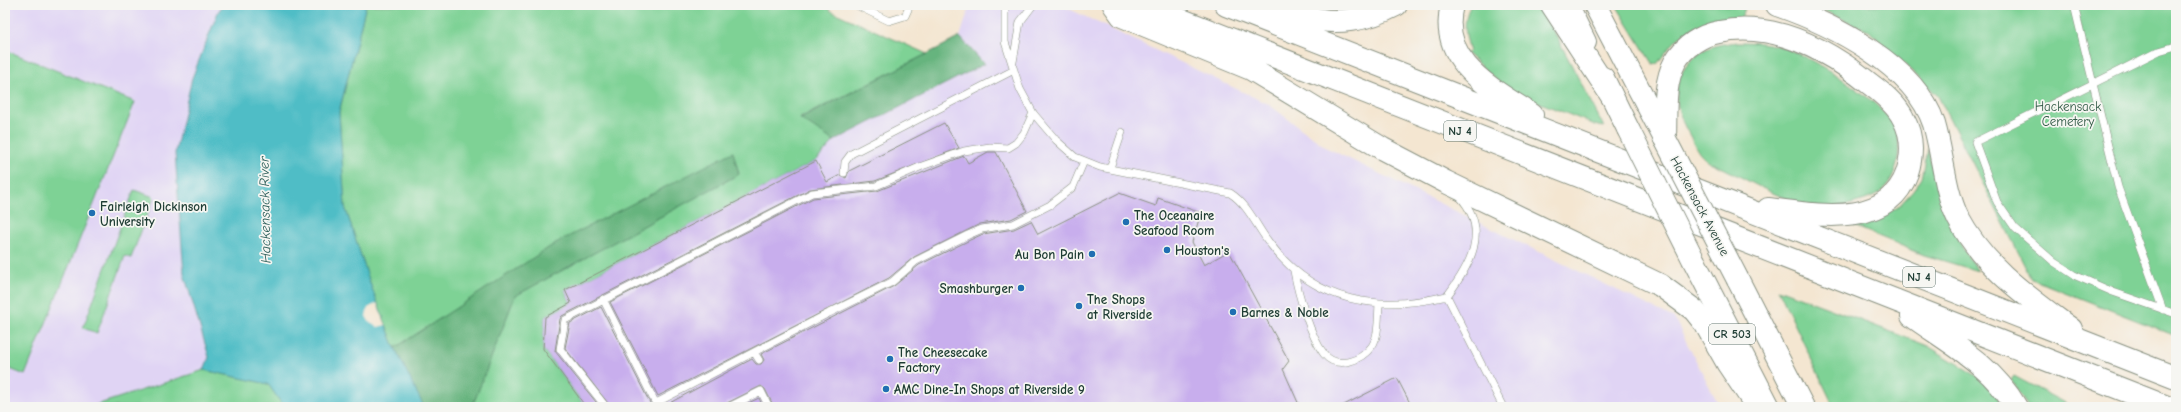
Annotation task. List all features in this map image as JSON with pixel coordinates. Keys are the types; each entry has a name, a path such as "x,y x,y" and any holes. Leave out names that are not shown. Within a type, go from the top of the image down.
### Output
{"main road":[{"path":"1114,5 1122,16 1251,69 1377,145 1446,182 1644,276 1679,298 1694,310 1706,325 1728,364 1757,407"},
{"name":"NJ 4","path":"1133,5 1169,15 2167,407"},
{"name":"NJ 4","path":"1226,5 2176,378"},
{"path":"1269,5 1323,21 1338,21 1370,16 1396,5"},
{"path":"1452,5 1450,22 1455,51 1470,71 1482,82 1564,137"},
{"path":"1552,5 1612,96"},
{"name":"CR 503","path":"1567,5 1694,261 1769,407"},
{"name":"Hackensack Avenue","path":"1595,5 1803,407"},
{"path":"1777,5 1815,20 1845,36 1894,70 1912,87 1921,98 1933,123 1950,195 1958,216 1976,246 2013,286 2096,347"},
{"path":"1665,139 1666,98 1676,61 1692,43 1710,34 1729,30 1762,30 1804,42 1862,77 1880,92 1903,117 1910,136 1912,150 1910,162 1901,187 1879,206 1864,212 1848,215 1817,215 1741,207"},
{"path":"1885,297 1980,362 1995,377 2016,407"}],"lane":[{"path":"856,5 889,21 905,16 910,5"},
{"path":"1005,5 1005,42 1020,89 1033,113 1056,140 1075,157 1110,168 1230,193 1241,200 1271,246 1294,271 1312,283 1339,296 1379,304 1401,305 1447,296 1472,257 1475,235 1471,216 1464,202 1446,182"},
{"path":"1014,67 1020,22 1033,5"},
{"path":"2074,5 2092,85 2118,187 2163,310"},
{"path":"2176,46 2159,51 1975,142 1978,155 1997,202 2015,228 2054,262 2074,275 2113,292 2176,314"},
{"path":"844,173 845,162 851,154 1014,67"},
{"path":"606,407 560,348 565,320 603,299 812,193 876,186 922,166 964,151 990,147 1008,148 1016,143 1024,132 1033,113"},
{"path":"1110,168 1122,132"},
{"path":"603,299 657,405 835,309 892,282 911,264 937,250 982,229 1013,224 1050,205 1073,187 1084,160"},
{"path":"1294,271 1297,291 1312,331 1324,354 1335,362 1349,362 1372,347 1375,338 1379,304"},
{"path":"1447,296 1503,407"},
{"path":"754,352 759,360"},
{"path":"729,407 761,391 769,407"}],"shaded area":[{"name":"Fairleigh Dickinson University","path":"5,5 223,5 218,12 192,78 184,274 209,357 204,370 90,407 5,407"},
{"path":"970,5 1061,5 1268,104 1327,148 1674,318 1720,407 424,407 556,243 960,37"}],"green space":[{"path":"366,5 826,5 831,11 927,54 800,118 834,141 816,161 565,290 571,303 545,317 543,349 586,407 472,407 515,296 739,174 733,153 556,243 395,348 371,286 345,207 339,113"},
{"path":"1471,5 1540,5 1604,127 1598,126 1508,90 1466,53 1470,51 1465,22"},
{"path":"1616,5 1721,5 1745,8 1742,17 1714,21 1693,28 1675,41 1657,64 1653,65"},
{"name":"Hackensack Cemetery","path":"1812,5 2176,5 2176,336 2032,279 1938,96 1869,31"},
{"path":"960,37 984,64 834,141 800,119"},
{"path":"1737,42 1771,45 1795,52 1845,81 1862,93 1888,117 1897,132 1899,150 1894,175 1884,189 1871,198 1844,206 1830,208 1815,207 1784,198 1711,163 1701,155 1683,123 1679,112 1677,91 1679,80 1690,61 1704,50 1717,45"},
{"path":"5,50 135,102 25,375 5,367"},
{"path":"1928,149 1936,183 1946,213 1959,242 1978,271 1924,255 1854,226 1854,223 1884,216 1898,207 1913,191 1922,178"},
{"path":"733,152 739,174 515,296 472,407 424,407 395,348 556,243"},
{"path":"134,190 154,197 131,258 125,256 97,333 83,328"},
{"path":"1778,289 1928,346 1990,384 2003,407 1829,407 1833,405"},
{"path":"204,370 268,384 284,407 90,407"},
{"path":"2014,376 2072,407 2028,407 2011,380"}],"water":[{"name":"Hackensack River","path":"223,5 366,5 339,112 345,207 371,286 395,348 424,407 284,407 268,384 204,370 209,357 184,274 175,153 192,78 218,12"}],"pier":[{"path":"377,303 386,325 378,327 370,323 366,316 368,308"}],"building":[{"path":"944,123 959,148 875,181 810,189 562,316 560,319 555,351 600,407 586,407 543,349 545,317 571,303 565,290 816,161 827,182 840,175 846,178 849,171"},
{"path":"988,152 996,152 1027,211 1011,219 980,224 914,257 889,278 658,396 610,302 813,198 877,191 964,156 968,163"},
{"name":"The Shops at Riverside","path":"1119,193 1156,206 1158,198 1201,213 1192,242 1204,265 1229,251 1289,361 1283,369 1300,407 774,407 765,389 761,386 727,403 724,407 662,407 752,359 756,364 761,364 764,360 761,354 894,286 919,265 970,240 983,234 1014,229 1031,221 1038,234"},
{"path":"601,307 652,407 611,407 565,348 570,323"},
{"path":"1397,378 1412,407 1340,407"},
{"path":"759,398 763,407 740,407"}],"place":[{"name":"Fairleigh Dickinson University","path":"92,213"},
{"name":"The Oceanaire Seafood Room","path":"1126,222"},
{"name":"Houston's","path":"1167,250"},
{"name":"Au Bon Pain","path":"1092,254"},
{"name":"Smashburger","path":"1021,288"},
{"name":"The Shops at Riverside","path":"1079,306"},
{"name":"Barnes & Noble","path":"1233,312"},
{"name":"The Cheesecake Factory","path":"890,359"},
{"name":"AMC Dine-In Shops at Riverside 9","path":"886,389"}]}
